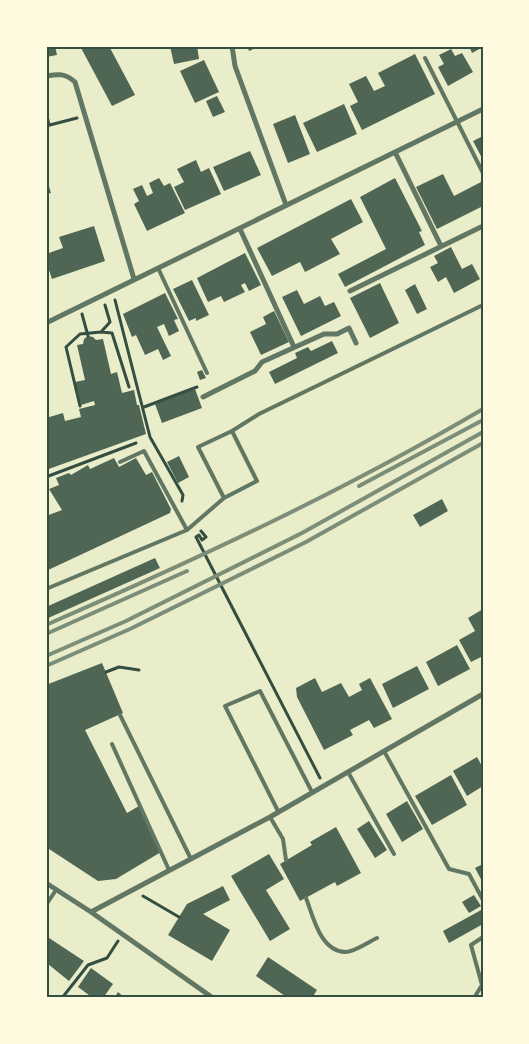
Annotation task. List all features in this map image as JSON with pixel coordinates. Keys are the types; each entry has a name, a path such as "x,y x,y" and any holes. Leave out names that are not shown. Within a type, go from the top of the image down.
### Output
{"street":[{"path":"232,46 236,66 286,205"},
{"path":"46,76 62,74 69,76 75,82 134,278"},
{"path":"46,323 134,278 240,229 483,108"},
{"path":"395,152 441,246"},
{"path":"350,291 483,226"},
{"path":"240,229 294,347"},
{"path":"203,397 255,371 262,362 324,334 337,334 349,328 356,343"},
{"path":"91,912 270,817 483,694"},
{"path":"46,883 91,912 212,998"}],"lane":[{"path":"425,58 483,173"},
{"path":"158,268 208,373"},
{"path":"224,498 198,447 232,431 259,414 483,305"},
{"path":"46,589 187,530 224,498 257,482 232,431"},
{"path":"120,462 144,451 180,514 187,530"},
{"path":"278,812 225,706 260,691 312,792"},
{"path":"120,715 191,859"},
{"path":"112,744 169,870"},
{"path":"384,752 449,870 469,874 483,900"},
{"path":"348,772 394,854"},
{"path":"270,817 283,839 286,860"},
{"path":"46,905 56,890"},
{"path":"306,898 321,936 329,945 337,950 344,952 352,950 377,938"},
{"path":"474,998 482,985 472,945 483,937"}],"path":[{"path":"46,111 48,126 85,116"},
{"path":"112,290 144,407 150,438 182,495 180,514"},
{"path":"101,332 110,322 102,295"},
{"path":"80,306 88,334"},
{"path":"80,406 66,347 80,334 112,333 129,388"},
{"path":"144,407 198,387 203,397"},
{"path":"46,477 150,438"},
{"path":"195,534 202,530 206,538 202,540 199,535 196,537 324,785"},
{"path":"106,672 119,667 139,670"},
{"path":"132,890 179,917"},
{"path":"62,998 88,964 107,958 122,934"}],"building":[{"path":"46,46 55,46 57,55 46,57"},
{"path":"80,46 109,46 135,95 112,106"},
{"path":"170,46 197,46 199,59 174,64"},
{"path":"247,46 261,46 249,51"},
{"path":"469,46 483,46 483,47 472,53"},
{"path":"451,49 455,56 462,53 473,72 448,86 438,67 444,64 439,55"},
{"path":"415,54 435,94 362,130 350,106 358,102 349,84 366,76 374,91 385,86 378,73"},
{"path":"204,60 219,92 195,103 180,71"},
{"path":"217,96 225,112 213,117 206,101"},
{"path":"344,104 357,134 317,152 303,123"},
{"path":"295,115 310,154 288,163 273,124"},
{"path":"483,136 483,160 473,141"},
{"path":"250,151 261,175 224,191 213,167"},
{"path":"196,160 201,172 209,168 221,194 185,210 174,187 184,182 177,169"},
{"path":"443,174 454,196 481,182 483,187 483,206 437,229 416,187"},
{"path":"46,177 51,193 46,194"},
{"path":"159,178 164,186 170,183 185,213 147,231 134,204 139,201 133,189 142,185 147,196 153,193 149,183"},
{"path":"395,178 422,231 419,232 425,245 345,287 338,274 386,249 360,197"},
{"path":"351,199 363,222 331,239 340,254 305,272 300,262 272,276 257,248"},
{"path":"94,226 105,261 52,279 46,261 46,254 63,248 59,237"},
{"path":"451,247 462,269 472,264 480,279 454,293 446,277 438,282 430,267 438,263 434,256"},
{"path":"245,253 261,285 249,291 245,283 241,285 245,292 224,302 221,296 208,302 197,278"},
{"path":"192,280 209,315 196,321 196,318 189,321 173,289"},
{"path":"380,283 399,323 370,338 350,298"},
{"path":"415,284 427,309 417,314 405,290"},
{"path":"297,290 304,304 320,296 325,306 334,302 341,316 301,336 282,297"},
{"path":"165,293 178,319 174,320 179,331 169,336 164,324 157,327 171,356 163,360 158,349 145,355 136,335 132,337 123,314"},
{"path":"274,311 289,342 261,355 250,332 266,324 263,317"},
{"path":"88,336 96,340 103,339 111,374 117,372 122,393 134,390 146,434 46,470 46,418 63,413 65,421 81,417 79,409 95,405 94,401 81,405 75,382 85,380 77,345 83,344 84,339"},
{"path":"332,341 338,353 275,384 269,372 297,358 295,353 308,347 311,351"},
{"path":"202,370 206,378 200,380 197,372"},
{"path":"195,389 202,408 162,423 155,404"},
{"path":"179,456 189,477 178,483 167,462"},
{"path":"114,458 119,467 136,458 146,475 152,472 171,509 170,513 46,571 46,516 62,510 49,489 59,485 56,478 69,473 71,475 88,465 90,469"},
{"path":"442,499 448,511 420,527 413,515"},
{"path":"155,558 160,568 46,619 46,607"},
{"path":"483,609 483,656 471,662 459,640 475,631 468,618"},
{"path":"457,645 470,669 438,686 426,662"},
{"path":"102,663 123,713 85,730 127,813 139,806 161,852 116,879 98,881 46,847 46,685"},
{"path":"417,666 429,689 393,708 382,684"},
{"path":"315,678 322,692 341,683 349,697 362,690 359,684 370,678 392,719 374,728 369,720 350,730 353,735 324,750 297,697 296,688"},
{"path":"477,757 483,768 483,786 467,796 453,771"},
{"path":"451,775 467,805 432,825 415,796"},
{"path":"407,801 423,829 402,842 386,814"},
{"path":"369,821 387,850 375,858 357,829"},
{"path":"336,827 361,873 337,886 335,882 300,901 280,864 312,845 310,842"},
{"path":"269,854 284,879 266,890 290,929 270,941 231,876"},
{"path":"483,864 483,883 475,868"},
{"path":"223,886 230,900 203,914 230,930 212,961 168,935 187,904"},
{"path":"474,895 481,906 469,913 462,902"},
{"path":"483,909 483,924 449,943 443,931"},
{"path":"46,936 84,961 69,981 48,964 46,967"},
{"path":"268,957 317,990 312,998 288,998 256,976"},
{"path":"91,968 113,984 103,998 93,998 78,987"},
{"path":"118,992 125,998 114,998"}],"railway":[{"path":"46,625 268,524 376,469 483,409"},
{"path":"359,486 483,420"},
{"path":"46,656 126,621 302,533 483,432"},
{"path":"46,666 130,629 306,542 483,443"},
{"path":"46,634 187,571"}]}
